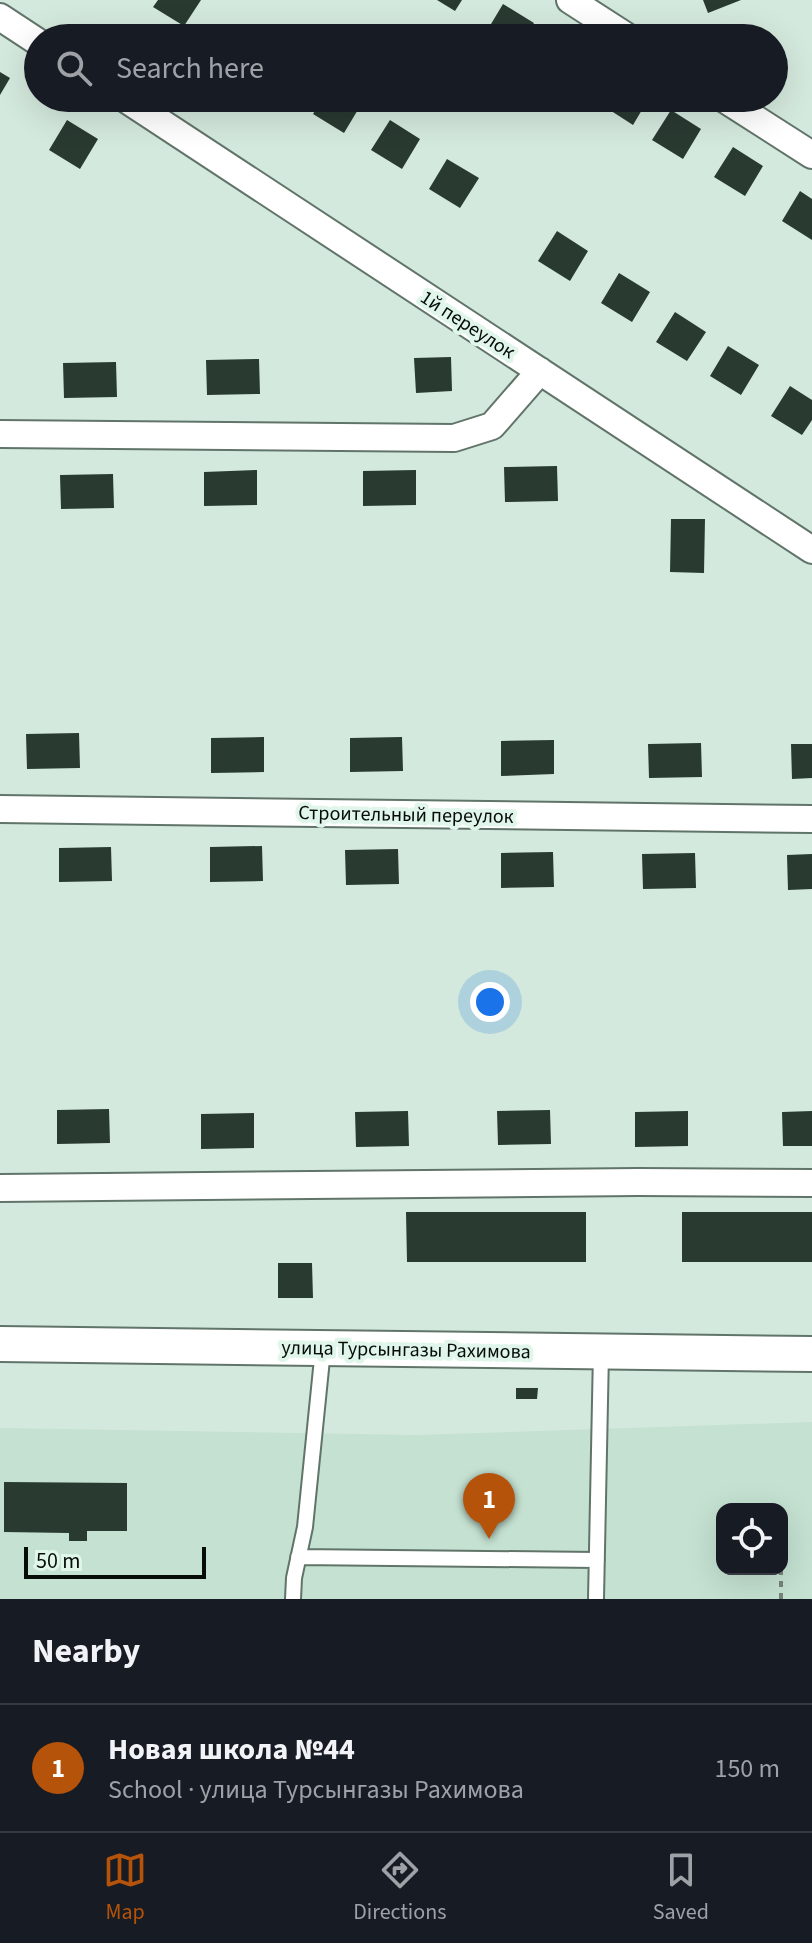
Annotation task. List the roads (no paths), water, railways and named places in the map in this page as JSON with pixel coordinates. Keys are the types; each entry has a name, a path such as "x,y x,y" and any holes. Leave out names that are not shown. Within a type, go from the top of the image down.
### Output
{"street":[{"path":"570,0 607,24"},
{"path":"0,17 24,33"},
{"name":"1й переулок","path":"145,112 812,550"},
{"path":"745,112 812,155"},
{"path":"0,434 454,438 492,426 540,371"},
{"name":"Строительный переулок","path":"0,809 812,819"},
{"path":"0,1188 812,1183"},
{"name":"улица Турсынгазы Рахимова","path":"0,1344 812,1354"}],"lane":[{"path":"293,1599 305,1527 323,1348"},
{"path":"596,1599 601,1352"},
{"path":"298,1557 597,1560"}],"place":[{"name":"Новая школа №44","path":"489,1539"}]}
